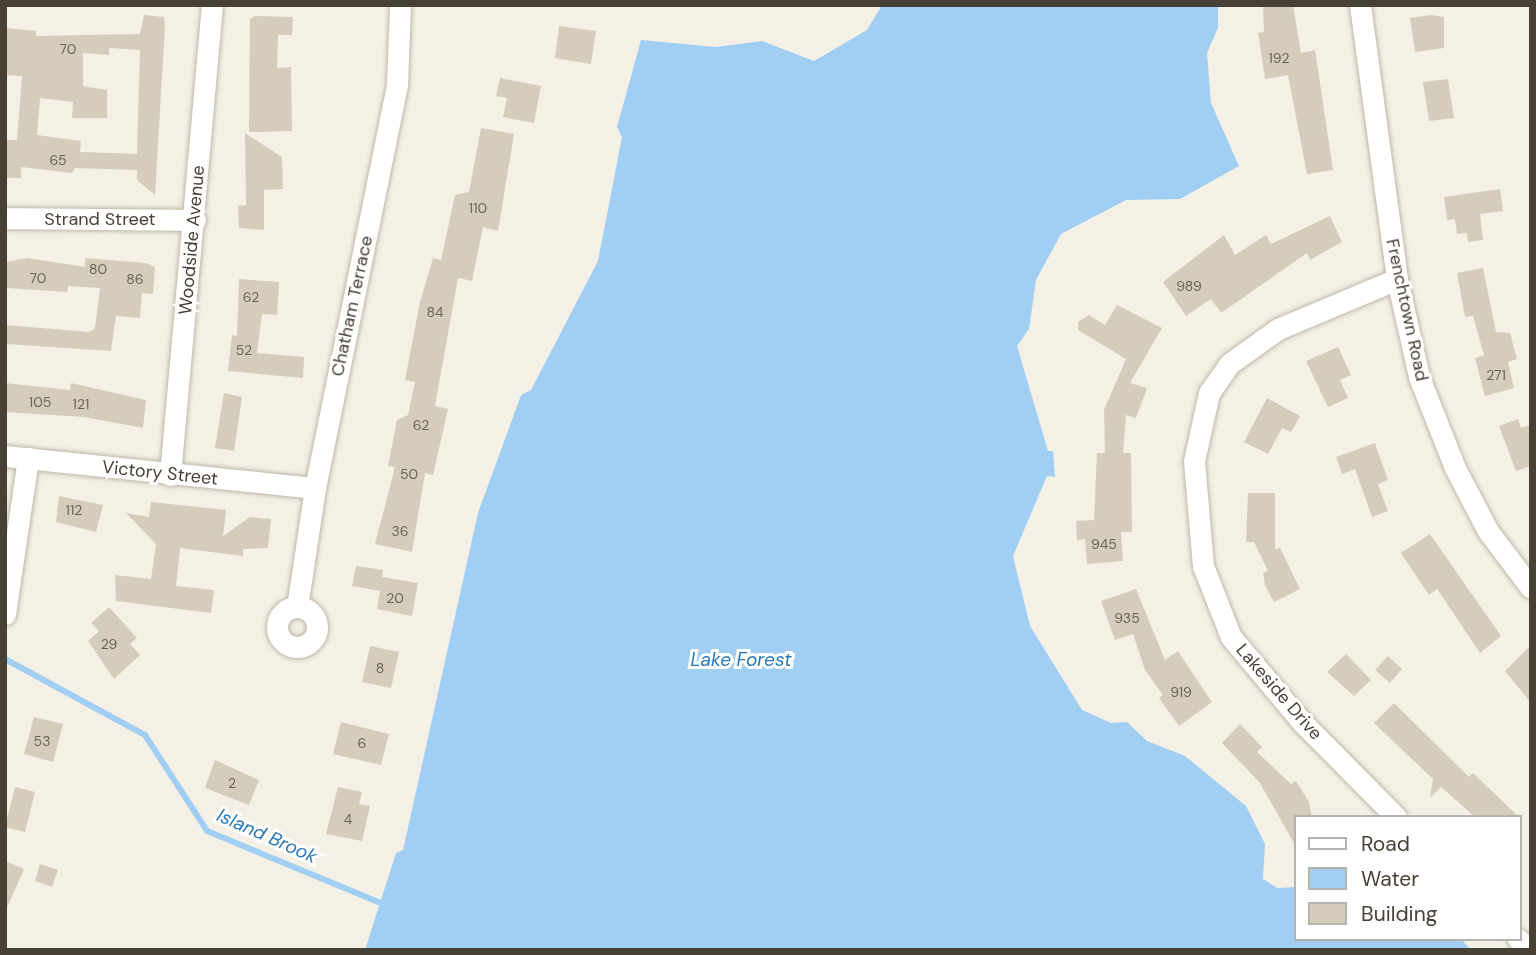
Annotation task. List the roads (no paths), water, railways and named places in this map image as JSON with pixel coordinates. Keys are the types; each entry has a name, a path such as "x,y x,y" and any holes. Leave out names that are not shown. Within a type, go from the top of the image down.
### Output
{"street":[{"name":"Woodside Avenue","path":"170,475 195,219 212,5"},
{"name":"Chatham Terrace","path":"297,607 314,488 397,84 400,5"},
{"name":"Frenchtown Road","path":"1360,5 1397,279 1419,377 1455,468 1488,531 1531,588"},
{"name":"Strand Street","path":"5,218 195,219"},
{"name":"Lakeside Drive","path":"1394,815 1302,722 1231,637 1203,566 1194,461 1209,393 1229,364 1278,330 1397,279"},
{"name":"Victory Street","path":"5,456 314,488"},
{"path":"7,602 28,458"}],"water":[{"name":"Lake Forest","path":"882,5 1218,5 1218,28 1207,53 1211,103 1239,166 1180,199 1126,200 1061,234 1036,280 1029,329 1017,346 1048,451 1053,451 1055,477 1047,476 1013,556 1030,626 1082,710 1111,723 1127,722 1147,741 1185,756 1246,806 1265,844 1263,879 1277,888 1294,887 1294,941 1463,941 1471,950 365,950 396,853 403,850 478,513 521,395 531,390 598,261 622,137 617,127 641,40 716,47 762,41 814,61 867,30"}],"waterway":[{"name":"Island Brook","path":"5,659 145,735 207,831 386,905"}]}
